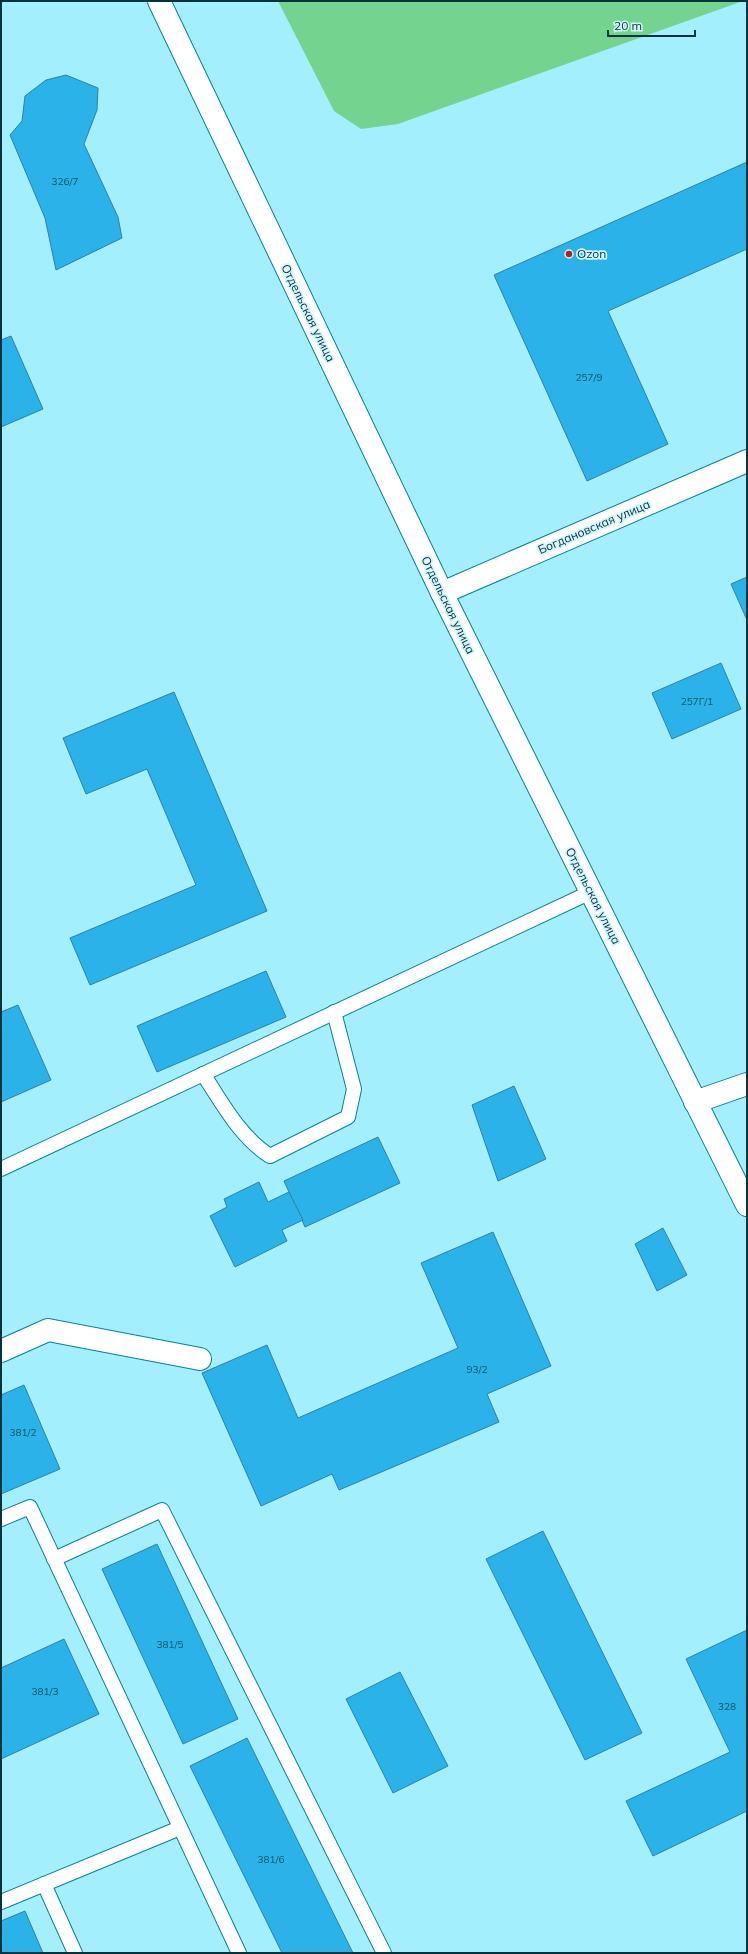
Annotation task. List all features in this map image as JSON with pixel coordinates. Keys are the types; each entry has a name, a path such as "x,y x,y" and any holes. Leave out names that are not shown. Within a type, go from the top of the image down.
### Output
{"street":[{"name":"Отдельская улица","path":"159,1 442,593 747,1205"},
{"name":"Богдановская улица","path":"442,593 747,461"},
{"path":"695,1102 747,1084"},
{"path":"1,1351 48,1330 200,1359"}],"lane":[{"path":"1,1169 591,892"},
{"path":"204,1074 230,1116 255,1146 270,1156 348,1117 354,1089 334,1012"},
{"path":"1,1519 30,1507 239,1953"},
{"path":"54,1559 162,1510 384,1953"},
{"path":"1,1902 180,1828"},
{"path":"44,1884 75,1953"}],"shaded area":[{"path":"278,1 743,1 398,124 361,129 334,111"}],"building":[{"path":"66,75 98,88 97,110 84,144 118,217 122,238 56,270 45,218 10,135 22,121 25,96 46,80"},
{"path":"747,162 747,249 608,311 668,444 587,481 494,275"},
{"path":"11,336 43,409 1,427 1,340"},
{"path":"747,577 747,620 731,584"},
{"path":"721,663 741,709 672,739 652,693"},
{"path":"174,692 267,911 90,985 70,938 196,885 147,769 86,794 63,738"},
{"path":"266,971 286,1017 157,1072 137,1026"},
{"path":"18,1005 51,1080 1,1102 1,1012"},
{"path":"514,1086 546,1159 498,1181 472,1105"},
{"path":"378,1137 400,1183 305,1227 284,1181"},
{"path":"259,1182 268,1202 289,1192 303,1220 282,1230 287,1241 235,1267 210,1216 227,1207 224,1199"},
{"path":"663,1228 687,1275 657,1291 635,1244"},
{"path":"493,1232 551,1366 487,1394 499,1422 339,1490 332,1474 261,1506 202,1373 267,1345 298,1418 458,1348 421,1263"},
{"path":"24,1385 60,1469 1,1494 1,1395"},
{"path":"543,1531 642,1733 585,1760 486,1559"},
{"path":"157,1544 238,1719 183,1744 102,1569"},
{"path":"747,1630 747,1811 653,1856 626,1801 730,1752 686,1659"},
{"path":"64,1639 99,1714 1,1759 1,1668"},
{"path":"400,1672 448,1766 393,1793 346,1699"},
{"path":"247,1738 353,1953 282,1953 190,1766"},
{"path":"25,1911 43,1953 1,1953 1,1921"}],"place":[{"name":"Ozon","path":"569,254"}]}
